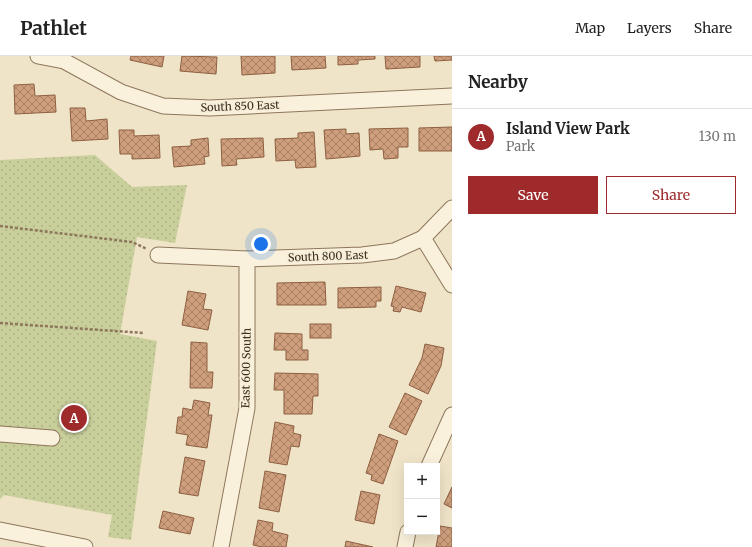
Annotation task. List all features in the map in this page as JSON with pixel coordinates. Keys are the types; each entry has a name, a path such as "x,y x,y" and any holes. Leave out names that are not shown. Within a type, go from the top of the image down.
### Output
{"street":[{"name":"South 850 East","path":"38,56 64,61 121,92 163,106 210,108 452,96"},
{"path":"452,208 423,238 452,285"},
{"name":"South 800 East","path":"158,255 247,259 362,255 394,251 423,238"},
{"name":"East 600 South","path":"221,547 247,408 247,259"},
{"path":"430,463 452,415"},
{"path":"0,434 52,438"},
{"path":"0,530 85,547"},
{"path":"405,547 407,535"}],"path":[{"path":"0,226 132,242 158,255"},
{"path":"0,323 144,333"}],"green space":[{"path":"95,155 132,187 187,185 175,243 137,237 120,334 157,341 131,540 108,537 112,515 4,495 0,499 0,160"}],"building":[{"path":"131,56 164,56 162,67 130,60"},
{"path":"182,56 217,57 216,74 180,71"},
{"path":"241,56 275,56 275,73 242,75"},
{"path":"291,56 325,56 326,68 292,70"},
{"path":"338,56 375,56 375,59 358,60 358,64 338,65"},
{"path":"385,56 420,56 420,67 386,69"},
{"path":"434,56 452,56 452,60 435,61"},
{"path":"34,84 35,96 55,95 56,112 15,114 14,85"},
{"path":"70,108 85,108 86,121 107,119 108,139 72,141"},
{"path":"452,127 452,151 419,151 419,128"},
{"path":"408,128 408,147 398,147 398,158 384,159 383,149 370,150 369,129"},
{"path":"346,129 346,134 359,133 360,156 326,159 324,130"},
{"path":"119,130 134,130 134,136 159,135 160,158 132,159 132,154 120,154"},
{"path":"314,132 316,167 296,168 295,160 276,161 275,139 298,138 298,133"},
{"path":"208,138 209,156 204,157 205,164 174,167 172,147 191,146 191,140"},
{"path":"263,138 264,157 236,159 237,165 222,166 221,139"},
{"path":"325,282 326,305 277,305 277,283"},
{"path":"396,286 426,293 421,312 402,307 400,312 393,311 394,307 391,306"},
{"path":"381,287 381,301 376,301 376,307 338,308 338,288"},
{"path":"188,291 206,294 203,309 212,310 208,330 182,325"},
{"path":"310,324 331,324 331,338 310,338"},
{"path":"275,333 302,334 302,350 308,350 308,360 286,360 286,350 274,350"},
{"path":"191,342 207,343 207,372 213,372 212,388 190,388"},
{"path":"425,344 444,348 441,366 428,394 409,385 422,358"},
{"path":"275,373 318,374 318,396 313,396 312,414 284,414 284,390 274,390"},
{"path":"405,393 422,401 406,435 389,427"},
{"path":"194,400 210,403 208,415 212,415 207,448 186,445 188,435 176,433 178,417 182,417 183,408 192,410"},
{"path":"275,422 294,426 293,433 301,435 299,447 291,446 287,465 269,462"},
{"path":"379,434 398,441 383,484 371,480 372,475 366,473"},
{"path":"185,457 205,461 198,496 179,493"},
{"path":"265,471 286,475 279,512 259,508"},
{"path":"452,487 452,508 444,504"},
{"path":"361,491 380,495 374,524 355,520"},
{"path":"163,511 194,518 190,534 159,528"},
{"path":"258,520 273,523 272,531 288,535 286,547 262,547 253,545"},
{"path":"440,526 452,528 452,547 436,547 438,535 440,535"},
{"path":"346,541 373,547 345,547"}],"place":[{"name":"Island View Park","path":"74,418"}]}
